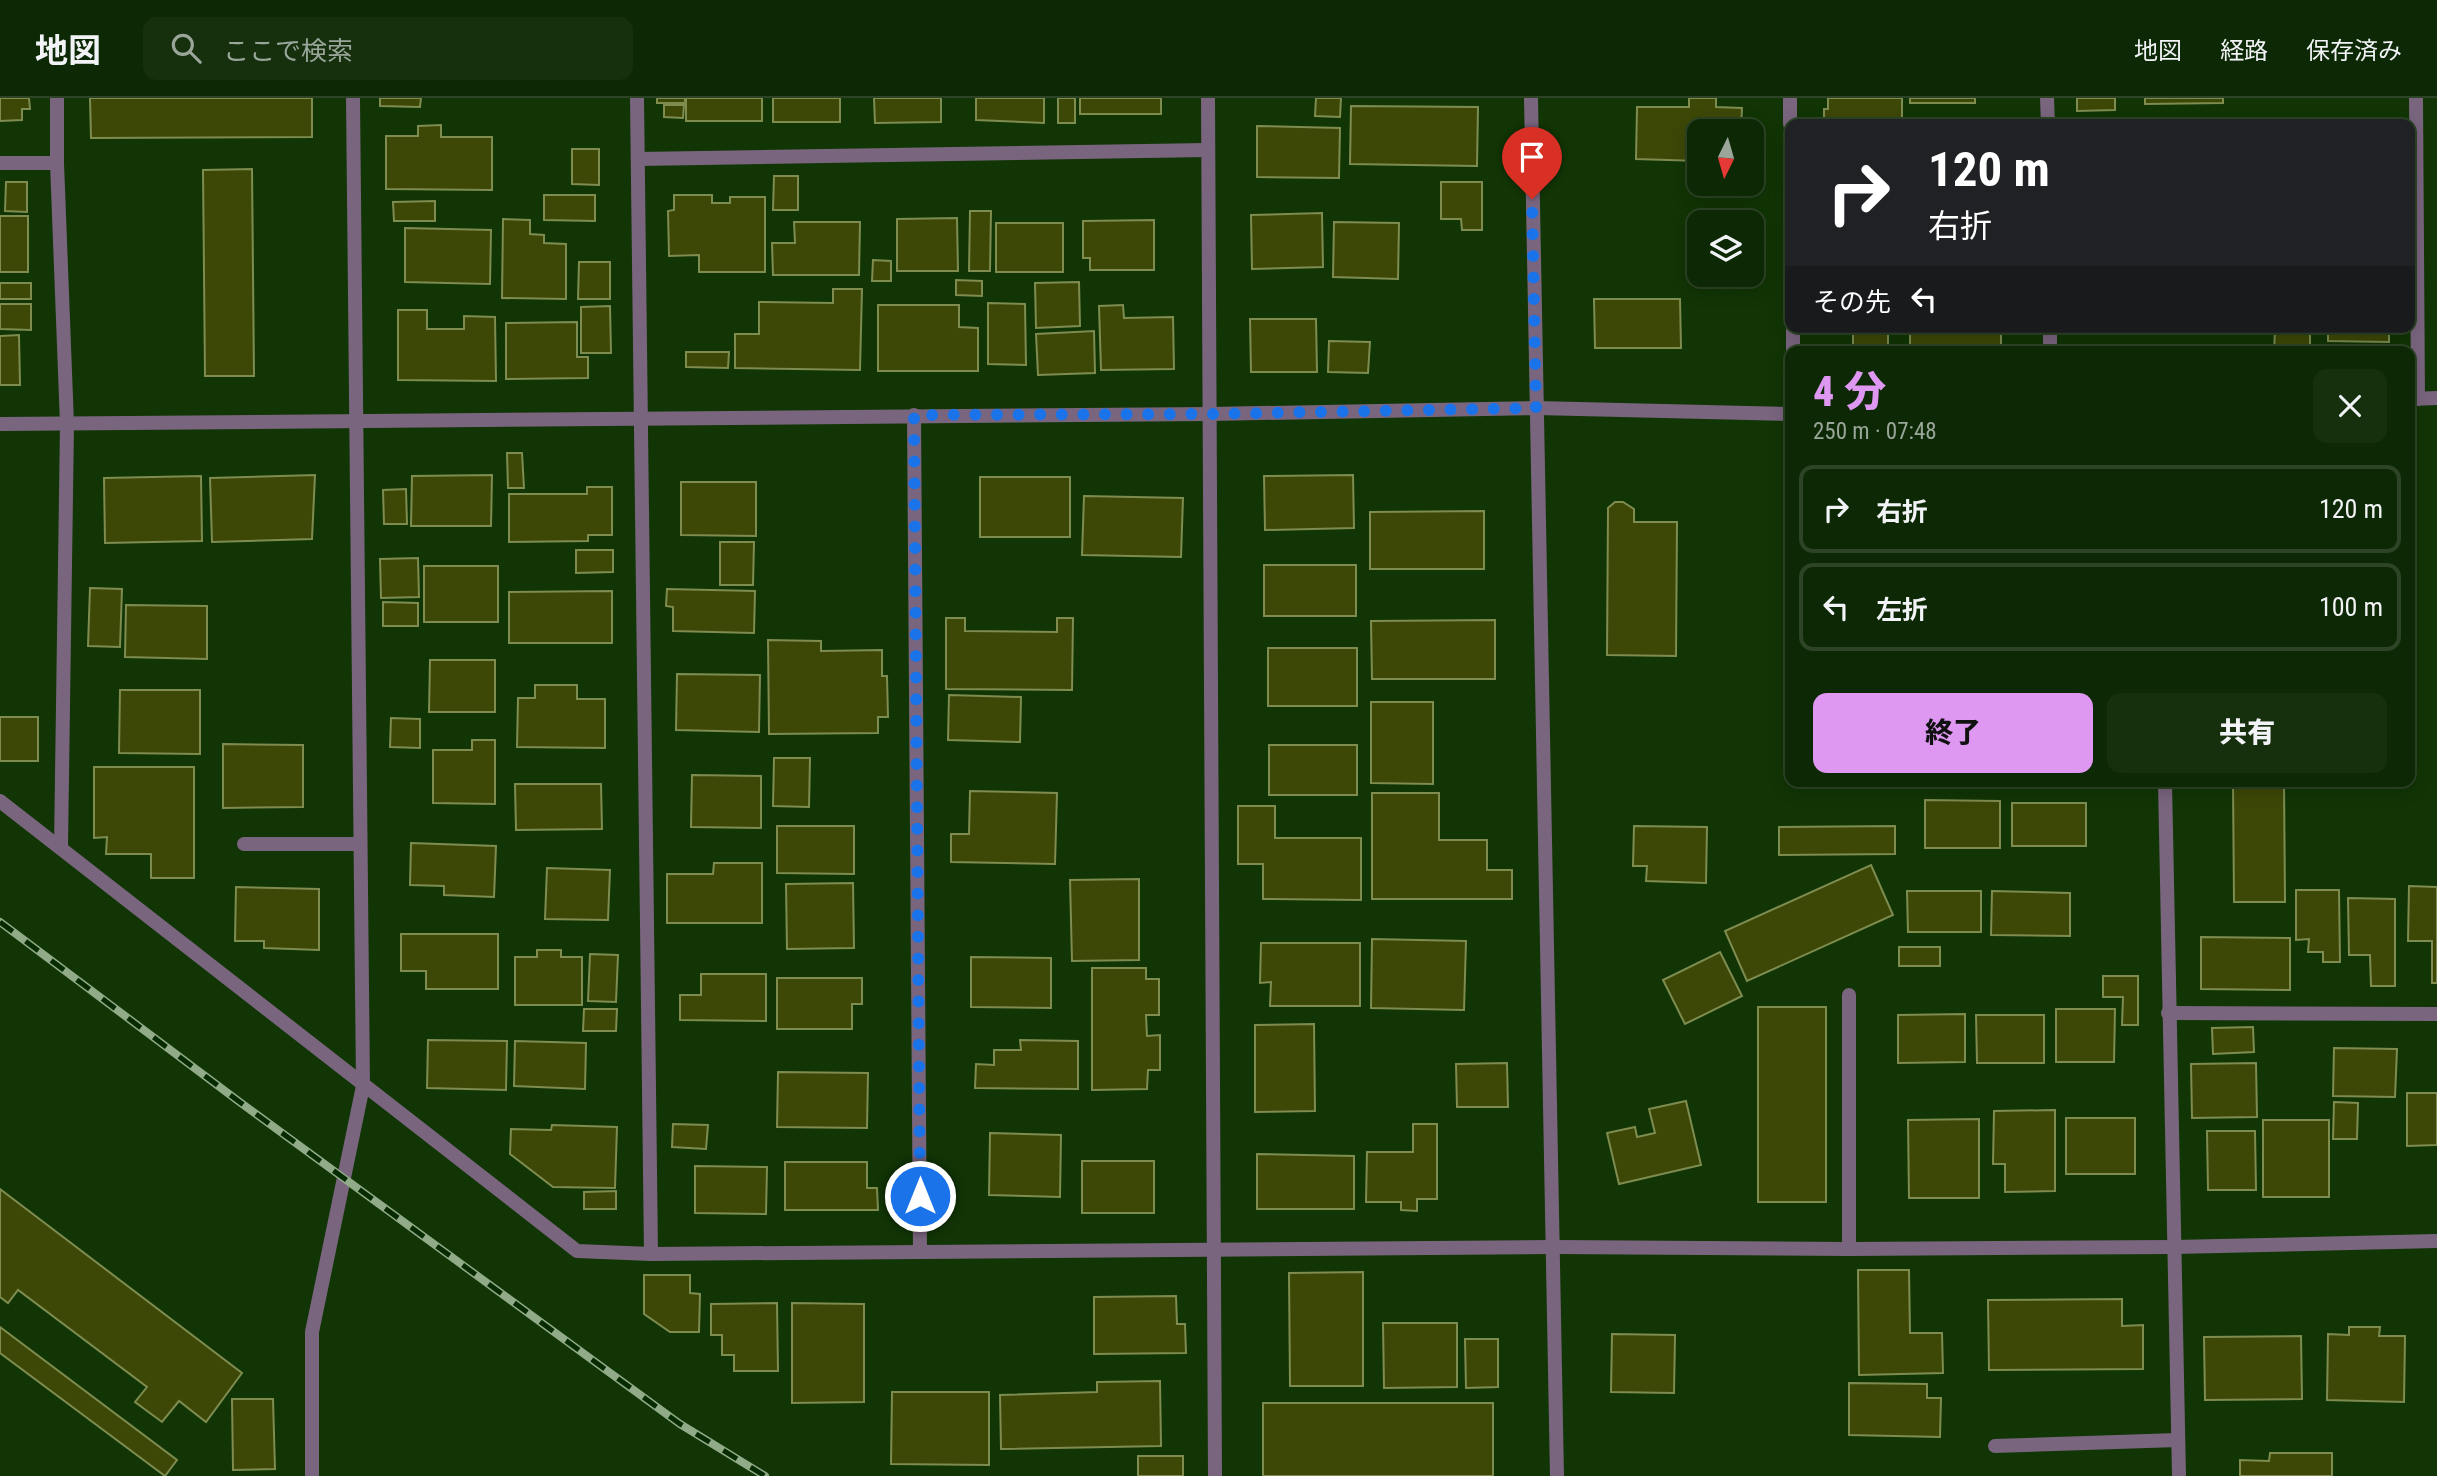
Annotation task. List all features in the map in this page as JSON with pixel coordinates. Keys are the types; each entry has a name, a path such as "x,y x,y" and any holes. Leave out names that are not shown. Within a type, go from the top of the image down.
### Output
{"street":[{"path":"57,98 67,424 61,847"},
{"path":"312,1476 312,1332 363,1086 353,98"},
{"path":"638,98 639,419 651,1254"},
{"path":"1208,98 1215,1476"},
{"path":"1531,98 1557,1476"},
{"path":"1790,98 1790,119"},
{"path":"2048,98 2048,119"},
{"path":"2415,248 2416,98"},
{"path":"638,159 1208,150"},
{"path":"0,163 57,163"},
{"path":"2415,399 2437,398"},
{"path":"0,424 1210,414 1536,408 1785,414"},
{"path":"914,415 920,1252"},
{"path":"2165,787 2179,1476"},
{"path":"0,801 577,1251 651,1254 1215,1252 1554,1247 1849,1249 2174,1247 2437,1241"},
{"path":"244,844 360,844"},
{"path":"1849,995 1849,1249"},
{"path":"2168,1013 2437,1014"},
{"path":"1995,1446 2178,1440"}],"building":[{"path":"0,98 29,98 30,109 22,109 22,120 0,121"},
{"path":"90,98 312,98 312,137 91,138"},
{"path":"380,98 421,98 420,107 380,106"},
{"path":"657,98 685,98 685,103 657,103"},
{"path":"686,98 762,98 762,121 686,121"},
{"path":"773,98 840,98 840,122 773,122"},
{"path":"874,98 941,98 941,122 875,123"},
{"path":"976,98 1044,98 1044,123 976,120"},
{"path":"1058,98 1075,98 1075,123 1058,123"},
{"path":"1080,98 1161,98 1161,114 1080,114"},
{"path":"1316,98 1341,98 1340,117 1315,116"},
{"path":"1689,98 1716,98 1716,107 1742,108 1742,119 1687,119 1687,161 1636,159 1637,107 1689,107"},
{"path":"1828,98 1902,98 1902,119 1824,119 1824,109 1828,109"},
{"path":"1910,98 1975,98 1975,103 1910,103"},
{"path":"2077,98 2115,98 2115,110 2077,111"},
{"path":"2145,98 2223,98 2223,103 2145,104"},
{"path":"664,105 684,105 683,118 664,117"},
{"path":"1351,106 1478,107 1477,166 1350,164"},
{"path":"441,125 441,137 492,137 492,190 386,189 386,136 418,136 418,126"},
{"path":"1257,126 1340,128 1339,178 1257,177"},
{"path":"572,149 599,149 599,185 572,184"},
{"path":"252,169 254,376 205,376 203,170"},
{"path":"774,176 798,176 798,210 773,210"},
{"path":"6,182 27,182 27,212 5,211"},
{"path":"1441,182 1482,182 1482,230 1462,230 1461,219 1441,219"},
{"path":"544,195 595,195 595,221 544,220"},
{"path":"674,195 712,195 712,203 730,203 730,197 765,197 765,272 699,272 699,255 669,256 668,211 674,210"},
{"path":"435,201 435,221 394,221 393,202"},
{"path":"970,211 991,211 990,271 969,271"},
{"path":"1322,213 1323,267 1252,269 1251,215"},
{"path":"0,216 28,216 28,272 0,272"},
{"path":"957,218 958,271 897,271 897,219"},
{"path":"503,219 530,220 530,234 544,235 544,243 566,244 566,299 502,298"},
{"path":"1154,220 1154,270 1090,270 1090,258 1083,258 1083,221"},
{"path":"794,222 860,222 859,275 773,275 772,243 795,243"},
{"path":"1334,222 1399,223 1398,279 1333,277"},
{"path":"996,223 1063,223 1063,272 996,272"},
{"path":"405,228 491,230 490,284 405,282"},
{"path":"873,260 891,261 891,281 872,281"},
{"path":"579,262 610,262 610,299 578,299"},
{"path":"956,280 982,281 982,296 956,295"},
{"path":"1079,282 1080,326 1036,328 1035,283"},
{"path":"0,283 31,283 31,299 0,299"},
{"path":"833,289 862,289 860,370 735,368 735,334 759,334 759,302 833,303"},
{"path":"1594,299 1680,299 1681,348 1595,348"},
{"path":"988,303 1025,304 1026,365 988,364"},
{"path":"0,304 31,304 31,330 0,329"},
{"path":"878,305 959,305 959,327 978,328 978,371 878,371"},
{"path":"1123,305 1124,318 1173,317 1174,369 1101,370 1099,306"},
{"path":"610,306 611,353 581,353 581,307"},
{"path":"398,310 427,310 427,329 464,329 464,316 495,317 496,381 398,380"},
{"path":"1250,319 1316,319 1317,372 1251,372"},
{"path":"577,322 577,357 588,357 588,378 506,379 506,323"},
{"path":"1094,331 1095,373 1038,375 1036,334"},
{"path":"1853,333 1888,333 1888,346 1853,346"},
{"path":"1910,333 2001,333 2001,346 1910,346"},
{"path":"2275,333 2310,333 2310,346 2274,346"},
{"path":"2328,333 2389,333 2389,342 2328,341"},
{"path":"19,335 20,385 0,385 0,336"},
{"path":"1329,341 1370,342 1368,373 1328,372"},
{"path":"686,352 729,352 728,368 686,367"},
{"path":"507,453 522,453 524,488 508,488"},
{"path":"315,475 312,539 212,542 210,478"},
{"path":"492,475 491,526 411,526 412,476"},
{"path":"1353,475 1354,528 1265,530 1264,476"},
{"path":"201,476 202,541 105,543 104,478"},
{"path":"980,477 1070,477 1070,537 980,537"},
{"path":"681,482 756,482 756,536 681,535"},
{"path":"587,487 612,487 612,535 588,535 588,541 509,542 509,494 587,494"},
{"path":"406,489 407,524 384,524 383,490"},
{"path":"1084,496 1183,498 1181,557 1082,555"},
{"path":"1615,502 1623,502 1634,509 1634,522 1677,522 1676,656 1607,655 1608,508"},
{"path":"1484,511 1484,569 1370,569 1370,512"},
{"path":"720,542 754,542 753,585 720,585"},
{"path":"576,550 613,550 613,572 576,573"},
{"path":"418,558 419,597 381,598 380,559"},
{"path":"1264,565 1356,565 1356,616 1264,616"},
{"path":"424,566 498,566 498,622 424,622"},
{"path":"90,588 122,589 120,647 88,646"},
{"path":"667,589 755,591 754,633 673,631 673,607 666,606"},
{"path":"612,591 612,643 509,643 509,592"},
{"path":"383,602 418,603 418,626 383,626"},
{"path":"126,605 207,606 207,659 125,657"},
{"path":"946,618 965,618 965,631 1057,632 1057,618 1073,618 1072,690 946,689"},
{"path":"1495,620 1495,679 1372,679 1371,621"},
{"path":"768,640 821,641 821,651 882,650 882,676 887,676 888,717 878,717 878,733 769,734"},
{"path":"1268,648 1357,648 1357,706 1268,706"},
{"path":"430,660 495,660 495,712 429,712"},
{"path":"677,674 760,675 759,732 676,730"},
{"path":"535,685 577,685 577,699 605,699 605,748 517,747 518,698 535,698"},
{"path":"120,690 200,690 200,754 119,753"},
{"path":"949,695 1021,697 1020,742 948,740"},
{"path":"1371,702 1433,702 1433,784 1371,783"},
{"path":"0,717 38,717 38,761 0,761"},
{"path":"391,718 420,719 420,748 390,747"},
{"path":"472,740 495,740 495,804 433,803 433,750 472,750"},
{"path":"223,744 303,745 303,807 223,808"},
{"path":"1269,745 1357,745 1357,795 1269,795"},
{"path":"774,758 810,758 809,807 773,806"},
{"path":"94,767 194,767 194,878 151,878 151,854 106,854 107,837 94,838"},
{"path":"692,775 761,776 761,828 691,827"},
{"path":"515,784 601,784 602,829 516,830"},
{"path":"2233,787 2284,787 2285,902 2234,902"},
{"path":"970,791 1057,793 1055,864 951,862 951,834 969,834"},
{"path":"1372,793 1439,793 1439,840 1487,840 1487,870 1512,870 1512,899 1372,899"},
{"path":"1925,800 2000,801 2000,848 1925,848"},
{"path":"2012,803 2086,803 2086,846 2012,846"},
{"path":"1238,806 1275,806 1275,838 1361,838 1361,900 1263,899 1263,864 1238,864"},
{"path":"777,826 854,826 854,874 777,873"},
{"path":"1634,826 1707,827 1706,883 1646,881 1647,866 1633,866"},
{"path":"1895,826 1895,854 1779,855 1779,827"},
{"path":"411,843 496,846 494,897 444,895 444,886 410,885"},
{"path":"714,863 762,863 762,923 667,923 667,874 713,874"},
{"path":"1871,865 1893,915 1747,981 1725,931"},
{"path":"547,868 610,870 608,920 545,919"},
{"path":"1139,879 1139,960 1072,961 1070,880"},
{"path":"853,883 854,948 787,949 786,884"},
{"path":"2409,886 2437,887 2437,983 2432,983 2432,941 2408,941"},
{"path":"236,887 319,889 319,950 264,948 264,941 235,941"},
{"path":"2296,890 2339,890 2340,962 2323,962 2323,952 2308,952 2309,939 2296,940"},
{"path":"1907,891 1981,891 1981,932 1908,932"},
{"path":"1992,891 2070,893 2070,936 1991,935"},
{"path":"2348,898 2395,899 2395,986 2371,986 2370,955 2349,955"},
{"path":"401,934 498,934 498,989 426,989 426,971 401,971"},
{"path":"2201,937 2290,938 2290,990 2201,989"},
{"path":"1372,939 1466,941 1464,1010 1371,1008"},
{"path":"1261,943 1360,943 1360,1006 1270,1006 1271,982 1260,983"},
{"path":"1899,947 1940,947 1940,966 1899,966"},
{"path":"537,950 561,950 561,957 582,957 582,1005 515,1005 515,957 537,957"},
{"path":"1720,952 1742,996 1685,1024 1663,980"},
{"path":"590,954 618,955 616,1002 588,1001"},
{"path":"971,957 1051,958 1051,1008 971,1007"},
{"path":"1092,968 1146,968 1146,979 1159,979 1159,1015 1146,1015 1147,1036 1160,1035 1160,1070 1148,1070 1147,1089 1092,1090"},
{"path":"701,974 766,974 766,1021 680,1020 680,995 701,995"},
{"path":"2103,976 2138,976 2138,1025 2122,1025 2123,997 2103,997"},
{"path":"777,978 862,978 862,1004 852,1004 852,1029 777,1029"},
{"path":"1758,1007 1826,1007 1826,1202 1758,1202"},
{"path":"584,1009 617,1009 616,1031 583,1031"},
{"path":"2056,1009 2115,1009 2114,1062 2056,1062"},
{"path":"1965,1014 1965,1062 1898,1063 1898,1015"},
{"path":"1976,1015 2044,1015 2044,1063 1977,1063"},
{"path":"1314,1024 1315,1111 1255,1112 1255,1025"},
{"path":"2253,1027 2254,1052 2213,1054 2212,1028"},
{"path":"428,1040 507,1041 506,1090 427,1088"},
{"path":"1020,1040 1078,1041 1078,1089 975,1088 976,1064 994,1065 994,1050 1021,1050"},
{"path":"515,1041 586,1043 585,1089 514,1086"},
{"path":"2334,1048 2397,1049 2395,1097 2333,1096"},
{"path":"1507,1063 1508,1107 1457,1107 1456,1064"},
{"path":"2256,1063 2257,1117 2192,1118 2191,1064"},
{"path":"778,1072 868,1073 867,1128 777,1127"},
{"path":"2407,1093 2437,1093 2437,1145 2407,1146"},
{"path":"1686,1101 1701,1165 1619,1184 1607,1133 1635,1127 1637,1137 1655,1133 1649,1109"},
{"path":"2334,1102 2358,1103 2357,1139 2333,1139"},
{"path":"2055,1110 2055,1191 2005,1192 2005,1164 1993,1164 1994,1111"},
{"path":"2066,1118 2135,1118 2135,1174 2066,1174"},
{"path":"1979,1119 1979,1198 1909,1198 1908,1120"},
{"path":"2263,1120 2329,1120 2329,1197 2263,1197"},
{"path":"673,1124 708,1125 706,1149 672,1147"},
{"path":"1413,1124 1437,1124 1437,1199 1417,1199 1417,1211 1401,1210 1401,1202 1366,1202 1367,1152 1413,1152"},
{"path":"552,1125 617,1127 615,1188 553,1187 510,1154 511,1129 551,1130"},
{"path":"2207,1131 2255,1131 2256,1190 2208,1190"},
{"path":"990,1133 1061,1135 1060,1197 989,1195"},
{"path":"1257,1154 1354,1156 1354,1209 1257,1209"},
{"path":"1082,1161 1154,1161 1154,1213 1082,1213"},
{"path":"785,1162 867,1162 867,1188 877,1188 878,1210 785,1210"},
{"path":"695,1166 767,1167 766,1214 695,1213"},
{"path":"0,1189 242,1373 206,1422 179,1401 162,1422 135,1402 147,1387 18,1290 8,1303 0,1297"},
{"path":"616,1191 616,1209 584,1209 584,1192"},
{"path":"1858,1270 1909,1270 1910,1333 1942,1333 1943,1373 1859,1375"},
{"path":"1363,1272 1363,1386 1290,1386 1289,1273"},
{"path":"644,1275 690,1275 690,1293 700,1294 699,1332 670,1332 644,1314"},
{"path":"1176,1296 1177,1324 1185,1324 1186,1353 1094,1354 1094,1297"},
{"path":"2122,1299 2122,1326 2143,1325 2143,1369 1989,1370 1988,1300"},
{"path":"777,1303 778,1371 734,1371 734,1355 722,1355 722,1335 711,1335 711,1304"},
{"path":"792,1303 864,1304 864,1402 792,1403"},
{"path":"1383,1323 1457,1323 1457,1387 1384,1388"},
{"path":"0,1327 177,1460 165,1476 0,1353"},
{"path":"2349,1327 2380,1327 2379,1336 2405,1336 2404,1402 2327,1400 2328,1334 2349,1335"},
{"path":"1612,1334 1675,1335 1674,1393 1611,1392"},
{"path":"2301,1336 2302,1399 2205,1400 2204,1337"},
{"path":"1465,1339 1498,1339 1498,1387 1466,1388"},
{"path":"1160,1381 1161,1446 1001,1449 1000,1395 1097,1392 1097,1382"},
{"path":"1849,1383 1927,1384 1927,1398 1941,1398 1940,1437 1849,1435"},
{"path":"892,1392 989,1392 989,1465 891,1464"},
{"path":"232,1399 273,1399 275,1469 233,1470"},
{"path":"1263,1403 1493,1403 1493,1476 1263,1476"},
{"path":"2270,1453 2332,1453 2332,1476 2240,1476 2240,1460 2269,1461"},
{"path":"1138,1456 1183,1456 1183,1476 1138,1476"}],"railway":[{"path":"0,922 241,1103 680,1424 765,1476"}],"route":[{"path":"920,1196 914,415 1210,414 1536,408 1532,199"}]}
